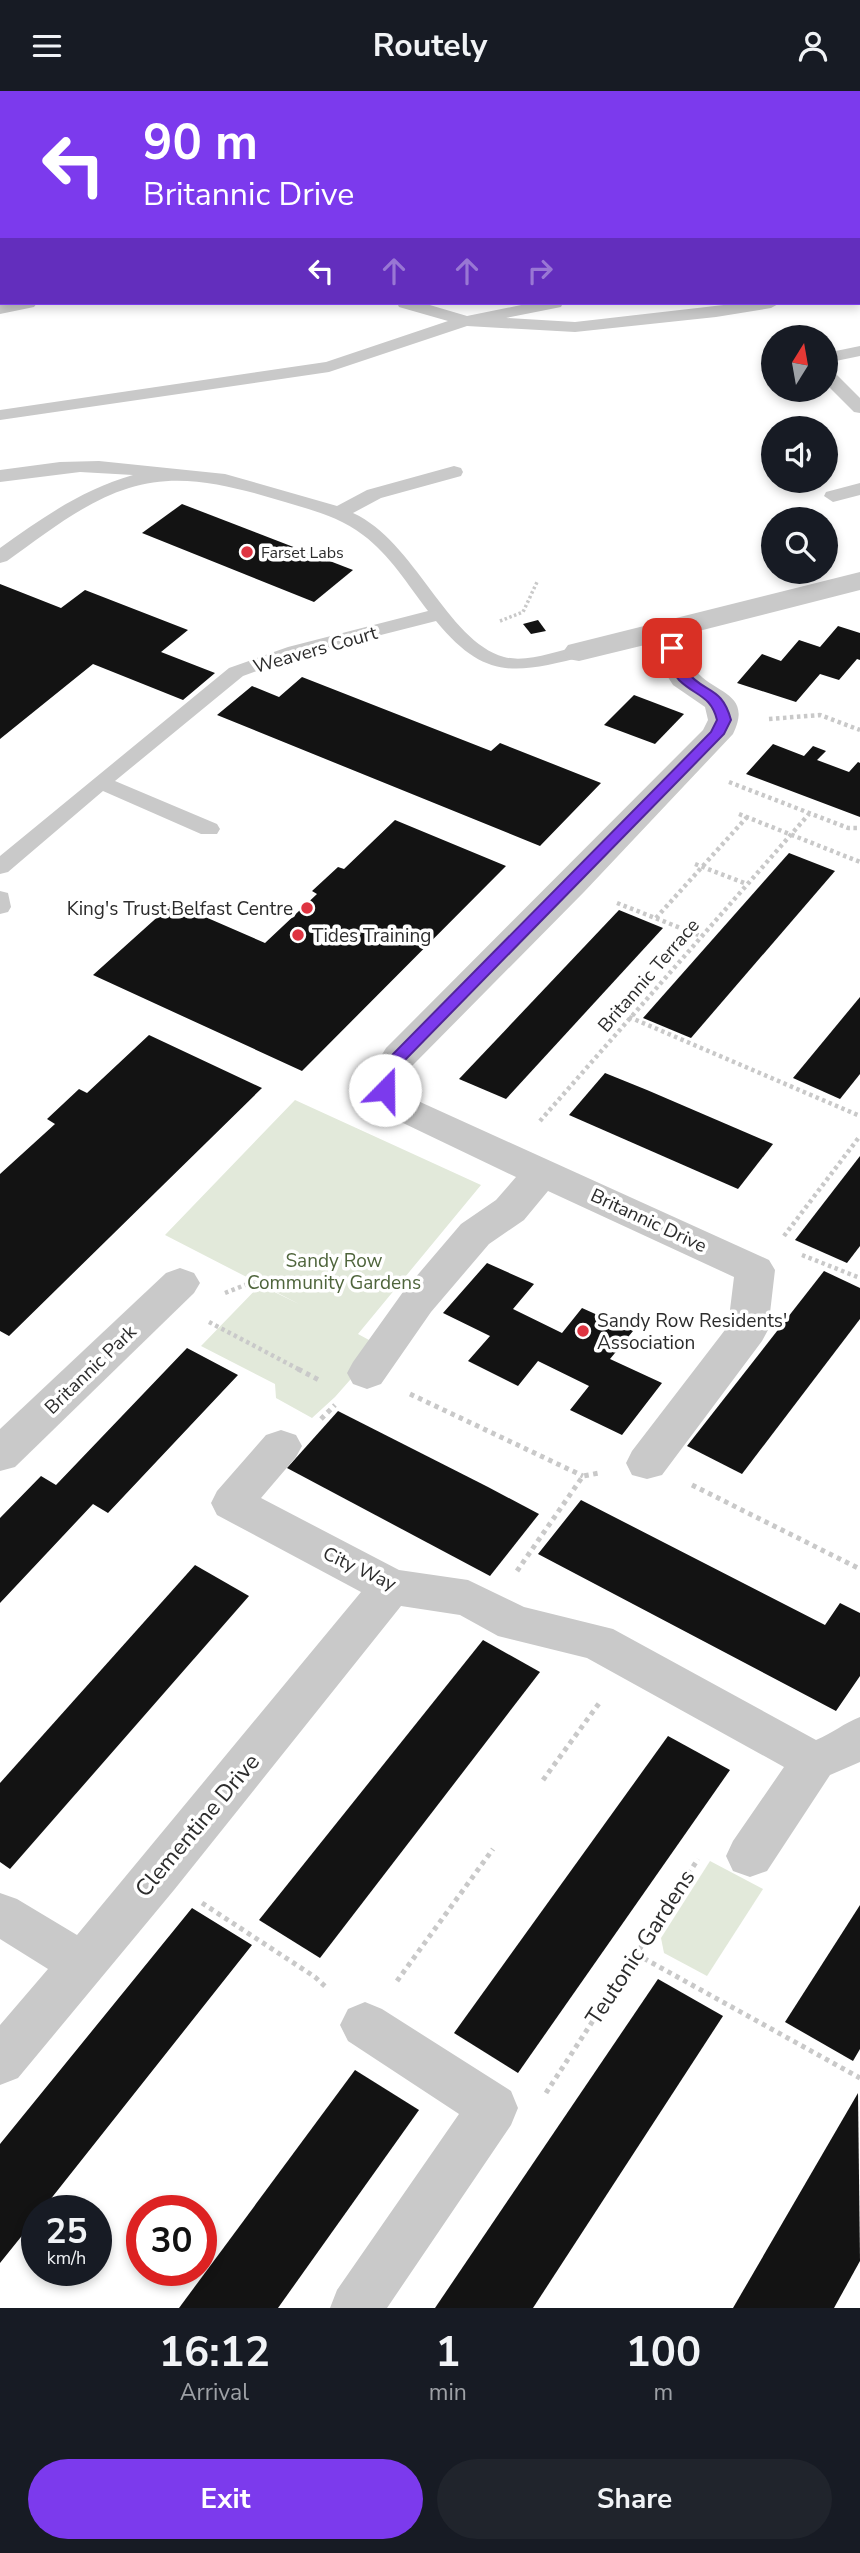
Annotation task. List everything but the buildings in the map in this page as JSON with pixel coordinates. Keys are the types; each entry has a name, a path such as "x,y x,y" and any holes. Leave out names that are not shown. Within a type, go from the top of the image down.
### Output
{"street":[{"path":"579,652 860,581"},
{"path":"661,632 672,648 684,678 720,703 724,720"},
{"name":"Britannic Drive","path":"724,720 717,734 399,1058 386,1078 385,1090 391,1102 526,1163 765,1259"},
{"path":"356,1384 386,1351 417,1302 475,1234 510,1210 526,1163"},
{"path":"648,1463 748,1330 765,1259"},
{"name":"Britannic Park","path":"0,1455 172,1291"},
{"name":"City Way","path":"281,1446 232,1503 391,1587 468,1598 514,1623 597,1642 814,1761"},
{"name":"Clementine Drive","path":"0,2061 157,1875 391,1587"},
{"path":"750,1856 814,1761 855,1744 860,1737"},
{"path":"0,1914 80,1963"},
{"path":"356,2308 493,2108 366,2025"}],"lane":[{"path":"0,309 19,305"},
{"path":"412,305 466,321 575,327 759,305"},
{"path":"466,321 474,305"},
{"path":"466,321 490,305"},
{"path":"0,415 328,367 466,321 545,305"},
{"path":"838,356 860,351"},
{"path":"838,386 860,408"},
{"path":"0,476 54,467 127,466 162,475"},
{"path":"338,513 374,494 454,472"},
{"path":"0,557 53,520 120,485 162,475 195,475 241,483 338,513 372,532 441,614 478,652 498,662 522,664 579,652"},
{"path":"833,496 860,489"},
{"name":"Weavers Court","path":"0,867 181,715 236,673 295,651 441,614"},
{"path":"102,783 209,829"},
{"path":"0,898 0,907"}],"path":[{"path":"464,637 523,612 538,580"},
{"path":"724,720 820,715 860,730"},
{"path":"685,765 809,814 848,828 860,828"},
{"path":"739,814 860,862"},
{"name":"Britannic Terrace","path":"526,1163 629,1017 809,814"},
{"path":"655,918 747,817"},
{"path":"695,864 747,884"},
{"path":"572,884 701,936"},
{"path":"629,1017 860,1116"},
{"path":"765,1259 860,1136"},
{"path":"765,1259 819,1260 860,1278"},
{"path":"172,1291 356,1384 583,1476 648,1463 860,1569"},
{"path":"281,1446 310,1428 356,1384"},
{"path":"487,1610 583,1476"},
{"path":"542,1780 631,1661"},
{"path":"157,1875 315,1977 366,2025 493,1849"},
{"name":"Teutonic Gardens","path":"493,2108 542,2099 698,1859 750,1856"},
{"path":"636,1954 860,2078"}],"green space":[{"name":"Sandy Row Community Gardens","path":"295,1100 481,1185 358,1334 380,1346 335,1397 312,1418 276,1398 275,1384 201,1346 260,1285 299,1304 165,1235"},
{"path":"710,1861 763,1889 707,1976 664,1953 661,1938"}],"place":[{"name":"Farset Labs","path":"247,552"},
{"name":"King's Trust Belfast Centre","path":"307,908"},
{"name":"Tides Training","path":"298,935"},
{"name":"Sandy Row Residents' Association","path":"583,1331"}],"route":[{"path":"385,1090 386,1078 399,1058 717,734 724,720 720,703 684,678 672,648"}]}
